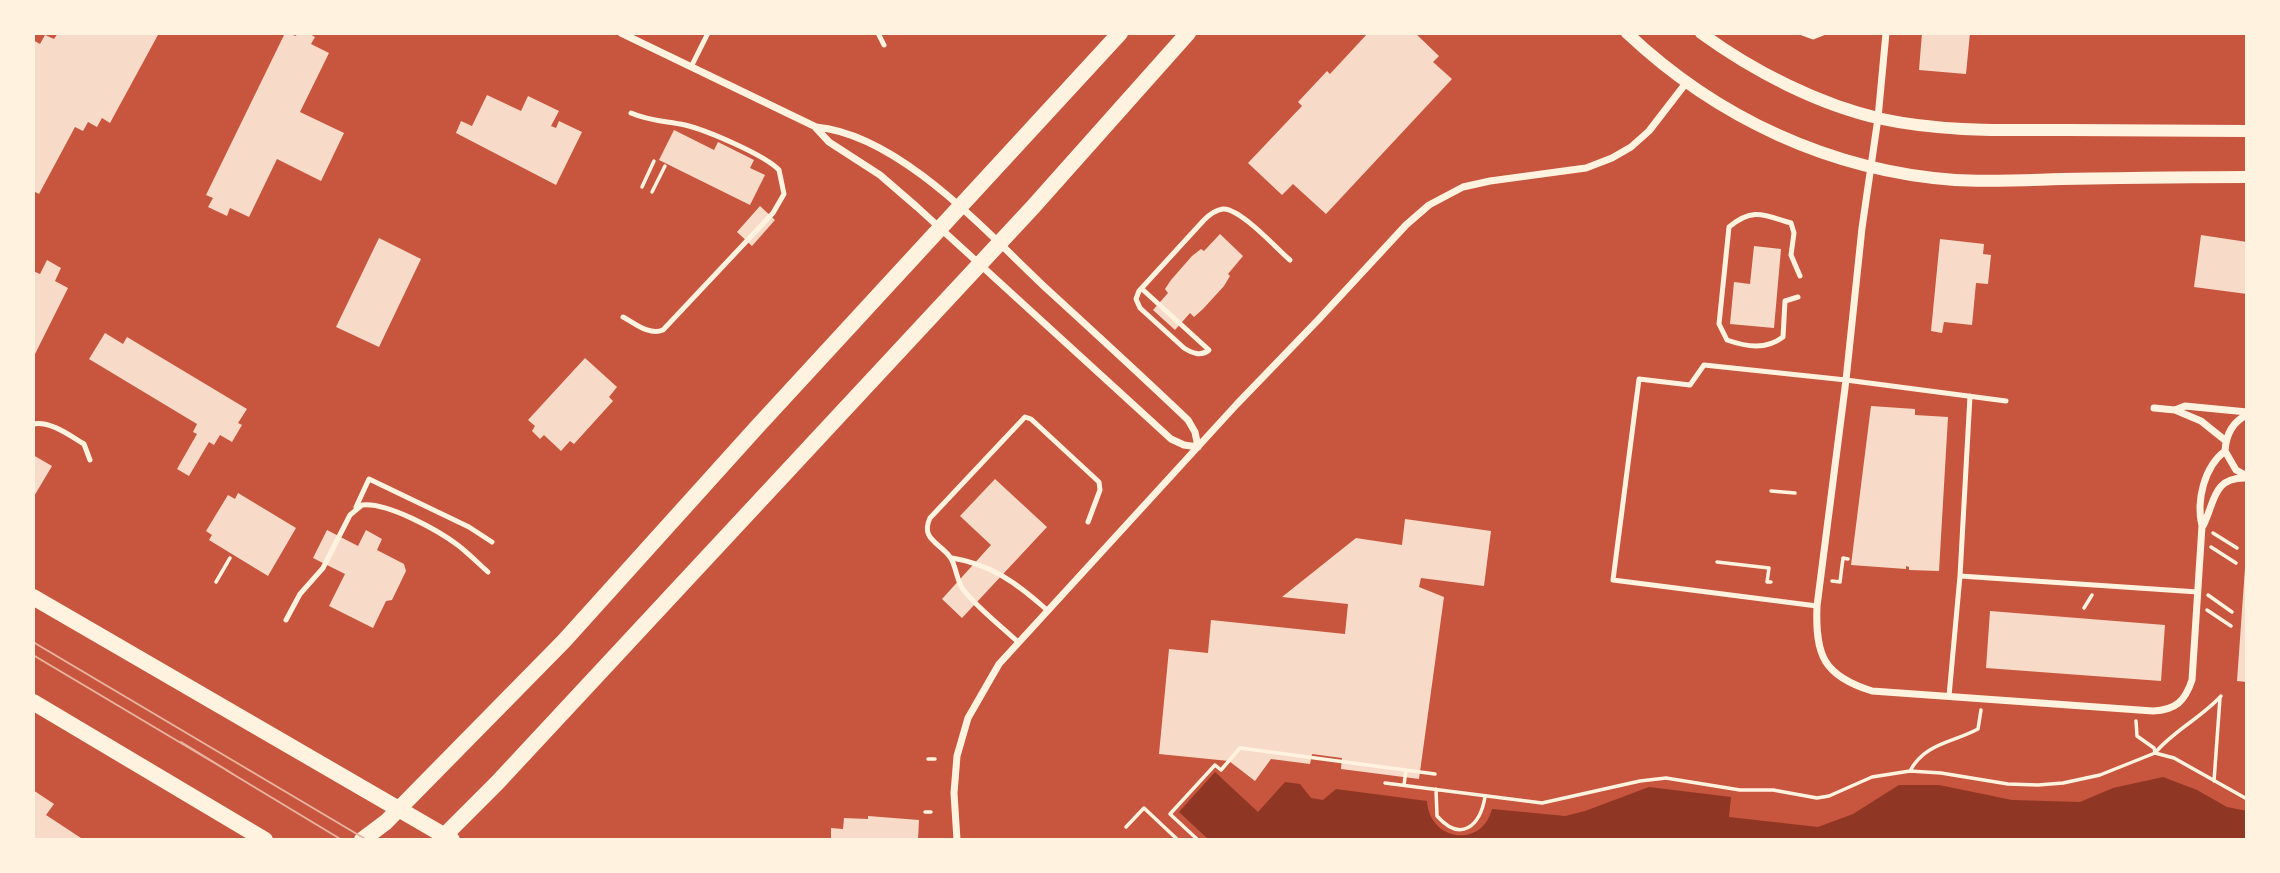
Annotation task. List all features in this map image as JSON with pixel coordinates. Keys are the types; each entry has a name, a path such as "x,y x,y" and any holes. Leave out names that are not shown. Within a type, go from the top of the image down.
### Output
{"main road":[{"path":"362,840 386,822 564,641 762,421 1120,33"},
{"path":"33,597 400,808 446,838 979,264 1188,33"},
{"path":"33,702 265,840"}],"street":[{"path":"621,33 816,127 850,135 899,160 960,208 1188,420 1195,432 1198,447"},
{"path":"1628,33 1686,83 1768,132 1821,153 1871,166 1954,180 2247,177"},
{"path":"1701,33 1767,74 1805,92 1878,118 1903,123 1967,129 2247,131"},
{"path":"1886,33 1878,118 1862,228 1817,606 1816,629 1820,651 1832,671 1849,684 1872,691 2167,710 2179,704 2187,695 2192,680 2202,541 2199,514 2203,489 2215,459 2225,451"},
{"path":"957,840 954,782 963,733 988,679 1017,642 1422,209 1473,184 1586,169 1612,158 1631,147 1648,131 1686,83"},
{"path":"816,127 829,142 880,175 942,228 1171,439 1198,447"},
{"path":"2175,410 2185,407 2247,413"},
{"path":"2154,408 2175,410 2201,421 2225,441"},
{"path":"2247,413 2237,420 2225,441 2225,451 2236,470 2247,477"},
{"path":"2202,526 2215,492 2231,480 2247,477"}],"lane":[{"path":"691,67 708,33"},
{"path":"878,33 884,45"},
{"path":"1802,33 1813,37 1824,33"},
{"path":"623,317 655,333 669,326 773,213 782,199 784,187 779,170 759,157 694,128 652,121 631,113"},
{"path":"1142,289 1209,350 1200,354 1188,350 1140,308 1136,297 1142,289 1208,217 1222,209 1240,215 1290,260"},
{"path":"1798,297 1785,301 1783,337 1772,346 1745,346 1727,340 1719,324 1729,227 1743,216 1753,215 1791,223 1794,233 1791,255 1800,276"},
{"path":"1817,606 1613,580 1639,379 1690,384 1704,365 2006,401"},
{"path":"1949,696 1960,576 1970,396"},
{"path":"1047,610 1023,588 995,570 951,558 929,538 928,522 1025,417 1031,419 1098,482 1098,496 1088,522"},
{"path":"33,424 51,426 84,444 89,460"},
{"path":"286,620 300,594 323,568 369,479 470,527 492,542"},
{"path":"355,509 371,504 431,529 459,546 488,572"},
{"path":"951,558 964,591 1017,642"},
{"path":"1960,576 2198,590"}],"path":[{"path":"642,187 654,161"},
{"path":"652,192 665,166"},
{"path":"1771,491 1795,493"},
{"path":"2202,526 2237,548"},
{"path":"2202,541 2236,563"},
{"path":"216,582 230,558"},
{"path":"1821,579 1840,582 1843,558 1848,559"},
{"path":"1717,562 1769,568 1767,582 1771,582"},
{"path":"2198,590 2232,612"},
{"path":"2197,603 2231,626"},
{"path":"1385,783 1549,802 1640,781 1666,778 1740,790 1822,797 1872,778 1910,771 1941,773 1991,782 2038,785 2063,783 2100,775 2155,753 2221,696 2214,780"},
{"path":"1910,771 1922,754 1932,747 1978,729 1980,710"},
{"path":"2136,721 2137,736 2154,748 2155,753"},
{"path":"1198,840 1170,814 1215,765 1221,770 1240,748 1435,774"},
{"path":"2155,753 2174,758 2247,799"},
{"path":"928,759 935,759"},
{"path":"1404,785 1406,770"},
{"path":"1436,789 1437,816 1457,828 1469,827 1478,820 1485,796"},
{"path":"1126,827 1144,808 1178,840"},
{"path":"925,812 931,812"}],"shaded area":[{"path":"1215,772 1258,812 1285,782 1300,784 1311,798 1323,800 1336,789 1427,801 1430,814 1437,825 1456,835 1468,835 1478,830 1486,822 1492,809 1565,816 1649,787 1731,797 1729,817 1818,827 1853,814 1899,785 1939,785 2012,800 2080,802 2113,788 2163,777 2197,790 2227,807 2247,811 2247,840 1209,840 1179,812"}],"building":[{"path":"58,33 159,33 110,123 102,118 97,127 88,122 83,131 75,127 39,194 33,191 33,40 40,44 45,35 54,39"},
{"path":"285,33 296,36 297,33 308,33 315,37 311,44 329,53 300,112 344,133 321,181 277,159 249,217 230,208 227,216 208,207 213,198 206,195"},
{"path":"1368,33 1415,33 1439,56 1433,62 1452,79 1326,214 1293,184 1282,195 1248,163 1302,106 1298,102 1327,71 1330,74"},
{"path":"1922,33 1970,33 1966,74 1919,70"},
{"path":"487,95 521,111 528,96 559,111 551,126 556,128 559,121 582,132 556,185 456,133 461,121 472,126"},
{"path":"674,130 714,150 718,142 754,160 750,168 765,175 750,205 659,160"},
{"path":"760,206 775,220 752,246 737,232"},
{"path":"1220,234 1243,256 1228,274 1230,276 1224,286 1203,309 1194,317 1190,313 1175,330 1153,310 1168,293 1165,289 1171,280 1192,256 1201,249 1204,251"},
{"path":"2201,235 2247,242 2247,294 2194,287"},
{"path":"379,238 421,259 379,347 336,327"},
{"path":"1940,239 1984,244 1983,254 1991,255 1988,284 1976,283 1972,325 1944,322 1942,333 1931,331"},
{"path":"1754,246 1781,249 1774,328 1730,324 1734,282 1750,284"},
{"path":"47,260 61,268 55,281 68,288 33,358 33,271 40,274"},
{"path":"105,333 123,344 127,337 247,409 238,423 242,425 232,442 220,435 214,445 209,442 189,476 177,469 197,434 193,432 197,424 89,359"},
{"path":"585,358 617,387 609,397 613,401 574,444 570,441 561,451 544,435 540,439 532,431 535,426 528,420"},
{"path":"1871,406 1915,409 1915,415 1948,417 1939,571 1909,570 1906,566 1906,569 1851,565"},
{"path":"33,455 52,466 33,498"},
{"path":"995,479 1047,527 962,618 942,599 991,545 960,516"},
{"path":"238,493 296,528 268,576 209,540 212,535 206,531 228,495 235,499"},
{"path":"1405,519 1491,531 1484,586 1421,578 1419,587 1444,597 1419,779 1341,769 1342,758 1312,754 1310,764 1271,759 1255,781 1229,761 1159,754 1169,649 1208,653 1211,620 1345,634 1348,604 1282,597 1356,538 1402,545"},
{"path":"327,530 358,546 366,530 382,539 377,550 404,564 406,571 392,600 386,601 373,628 329,606 345,574 313,558"},
{"path":"2247,568 2247,682 2237,681"},
{"path":"1990,611 2165,625 2161,681 1986,668"},
{"path":"33,790 54,804 46,815 84,840 33,840"},
{"path":"868,816 919,820 918,840 831,840 831,828 843,829 844,818 868,819"}],"tram line":[{"path":"33,642 367,840"},
{"path":"33,655 233,774 181,742"},
{"path":"226,770 342,840"}]}
